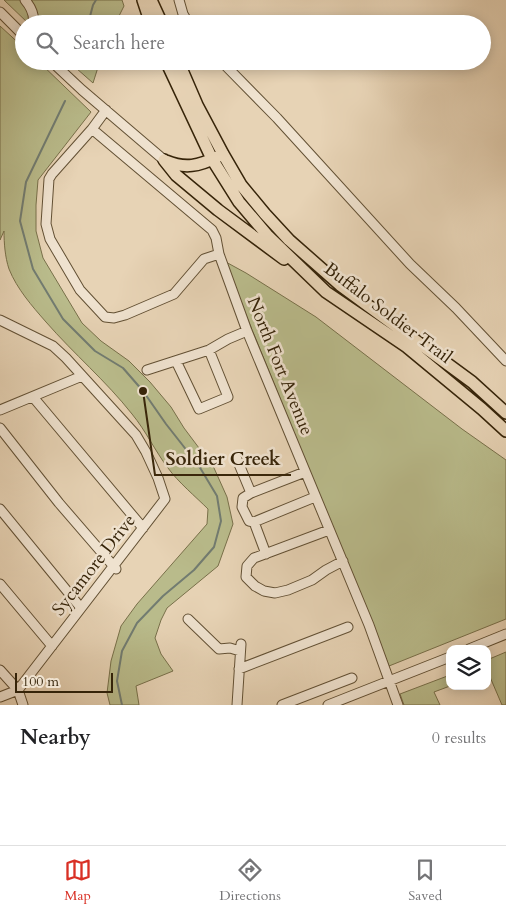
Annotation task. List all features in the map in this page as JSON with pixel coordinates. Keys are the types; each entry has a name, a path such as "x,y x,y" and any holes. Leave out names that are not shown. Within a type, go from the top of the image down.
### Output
{"main road":[{"path":"143,0 148,15"},
{"path":"151,0 158,15"},
{"name":"Buffalo Soldier Trail","path":"171,70 239,202 268,236 326,292 407,347 482,409 506,432"},
{"path":"182,70 217,157 289,240 340,285 472,382 506,413"},
{"path":"164,160 184,166 195,165 217,157"},
{"path":"164,160 176,175 218,210 326,292"}],"street":[{"path":"25,0 31,7 34,15"},
{"path":"180,0 184,15"},
{"path":"0,12 15,27"},
{"path":"61,70 164,160"},
{"path":"230,70 277,118 410,264 456,308 506,361"},
{"path":"106,110 49,179 46,224 50,239 80,290 105,316 114,318 174,294 204,259 219,254"},
{"name":"North Fort Avenue","path":"92,129 212,230 247,331 369,625 398,705"},
{"path":"0,320 53,346 82,376 0,410"},
{"path":"147,370 209,350 247,331"},
{"path":"176,362 199,409 228,397 209,350"},
{"name":"Sycamore Drive","path":"18,690 115,567 165,499 158,478 136,435 82,376"},
{"path":"33,396 143,528"},
{"path":"0,428 59,503 115,567"},
{"path":"236,457 251,493"},
{"path":"266,554 254,522 249,520 242,507 243,498 251,493 305,472"},
{"path":"254,522 316,497"},
{"path":"0,509 81,608"},
{"path":"329,530 254,558 247,566 246,577 255,586 264,591 275,593 312,580 343,561"},
{"path":"0,584 52,646"},
{"path":"188,619 220,649 241,647 237,705"},
{"path":"239,669 348,627"},
{"path":"479,645 506,634"},
{"path":"328,705 446,658"},
{"path":"0,670 18,690 23,705"},
{"path":"282,705 352,678"},
{"path":"0,698 18,690"}],"green space":[{"path":"4,0 122,0 124,6 120,15 20,15"},
{"path":"0,26 15,40 15,70 47,70 91,112 38,180 36,231 43,258 82,323 101,341 129,361 171,407 214,468 227,497 233,524 218,566 167,608 155,638 161,654 173,671 136,686 139,705 110,705 107,693 111,661 121,626 137,604 207,524 208,509 172,473 122,402 35,310 9,269 4,231 0,240"},
{"path":"78,70 97,70 93,83"},
{"path":"224,261 316,317 462,429 506,460 506,619 389,666"},
{"path":"506,652 506,705 502,705 491,679 491,658"},
{"path":"446,677 446,688 434,692 440,705 404,705 400,694"}],"waterway":[{"path":"90,15 96,0"},
{"path":"65,101 26,182 20,221 33,269 63,319 95,351 123,368 143,391 199,466 217,496 221,521 214,547 194,570 163,596 137,623 122,651 117,681 122,705"}],"place":[{"name":"Soldier Creek","path":"143,391"}]}
